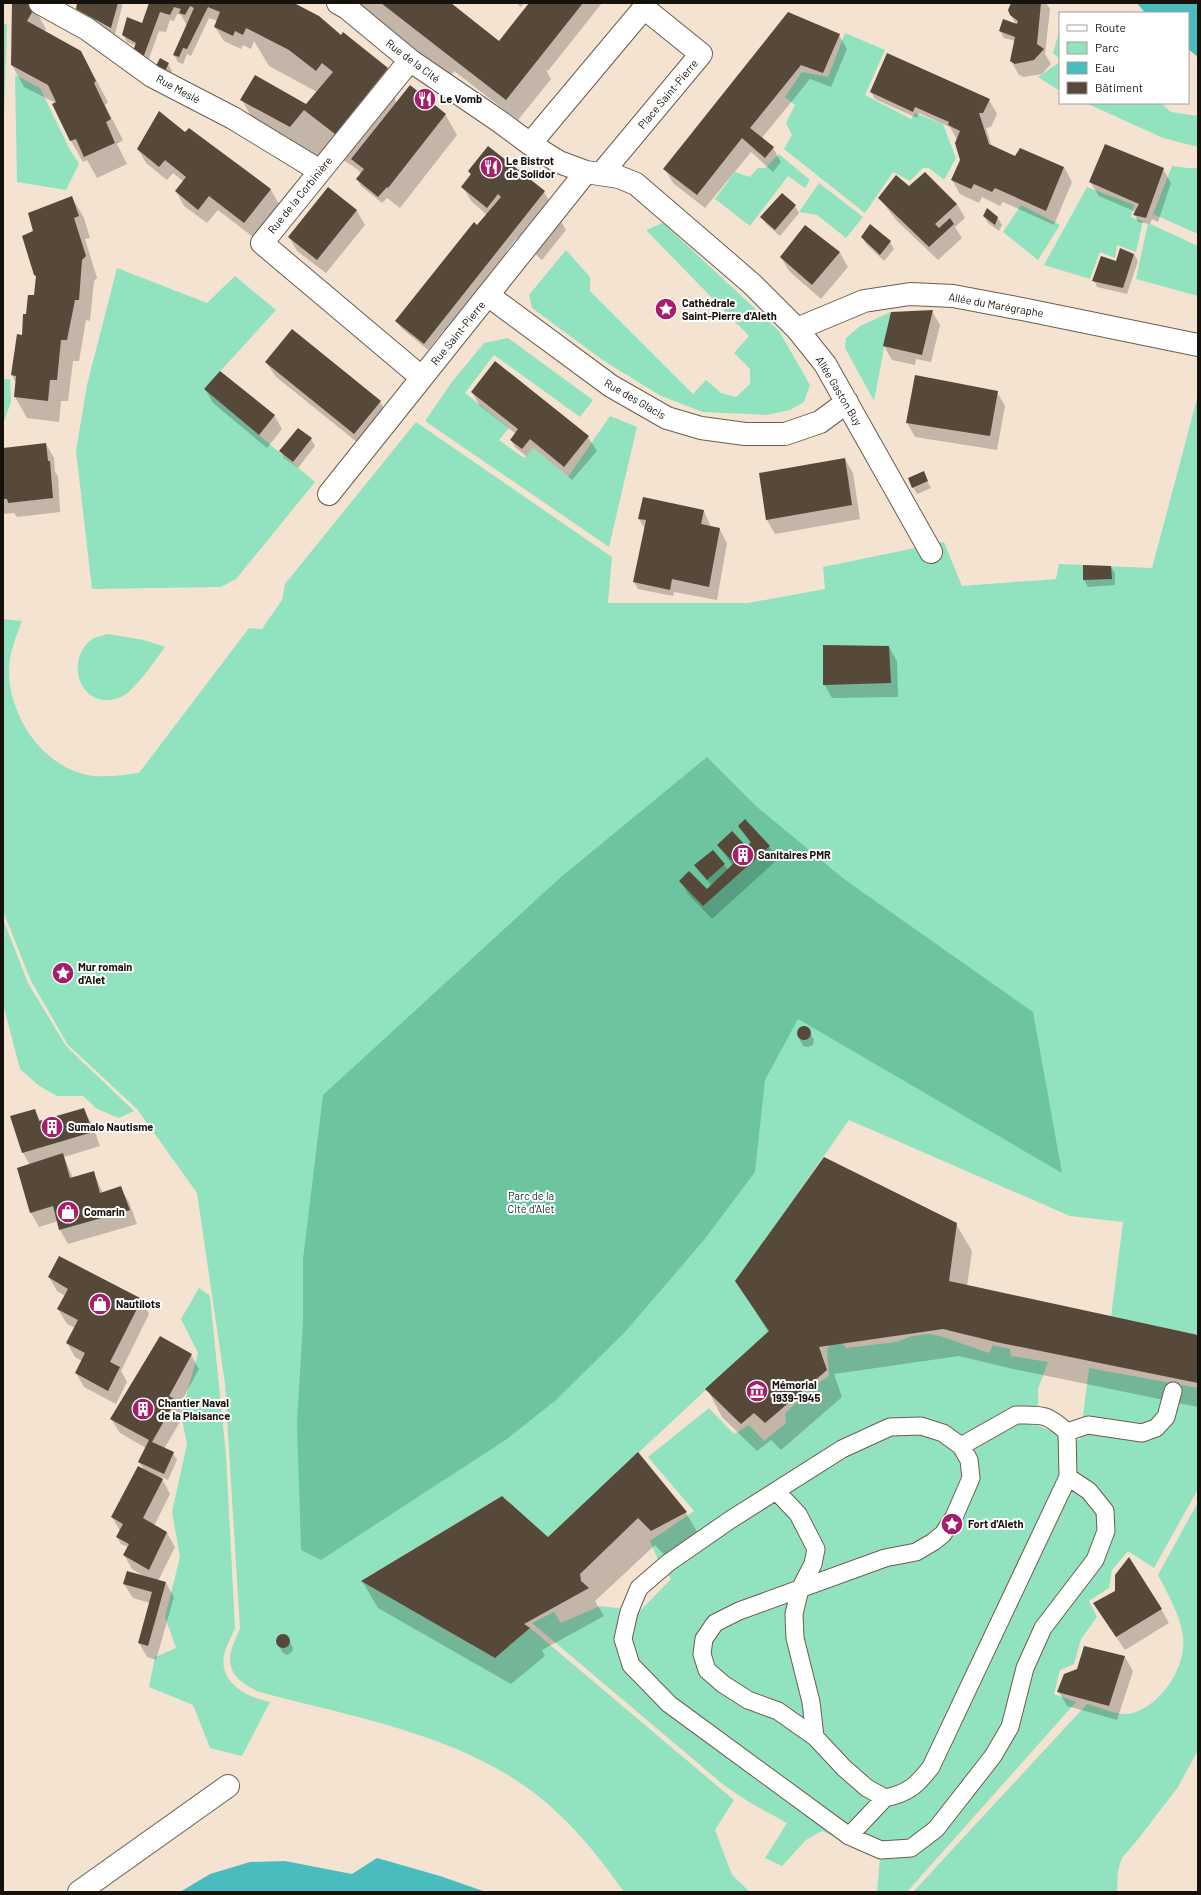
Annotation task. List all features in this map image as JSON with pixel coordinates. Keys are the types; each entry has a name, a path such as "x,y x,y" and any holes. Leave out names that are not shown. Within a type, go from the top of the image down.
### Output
{"street":[{"name":"Rue Meslé","path":"40,3 87,29 152,76 233,118 320,171"},
{"name":"Rue de la Cité","path":"338,3 347,8 411,61 530,144"},
{"name":"Place Saint-Pierre","path":"530,144 644,6 701,54 594,173"},
{"name":"Rue de la Corbinière","path":"411,61 402,70 262,243 421,377"},
{"path":"530,144 559,162 594,173"},
{"name":"Rue Saint-Pierre","path":"329,494 421,377 594,173"},
{"name":"Allée Gaston Buy","path":"594,173 619,177 636,184 752,284 797,329 825,364 931,552"},
{"name":"Allée du Marégraphe","path":"797,329 864,301 910,294 953,296 1198,345"},
{"name":"Rue des Glacis","path":"489,296 611,386 667,418 701,428 745,434 785,434 820,422 847,402"},
{"path":"79,1892 228,1786"}],"lane":[{"path":"1067,1432 1088,1425 1142,1433 1156,1428 1166,1417 1173,1391"},
{"path":"849,1836 885,1798 902,1794 918,1784 931,1767 1068,1477 1067,1432 1051,1417 1016,1415 961,1446"},
{"path":"885,1798 867,1788 844,1768 815,1737 778,1711 748,1700 723,1684 707,1670 702,1654 704,1639 715,1623 740,1611 885,1558 916,1552 933,1542 943,1534 954,1517 971,1478 969,1460 961,1446 943,1433 921,1426 890,1427 842,1450 730,1520 674,1558 640,1588 629,1612 623,1639 631,1665 669,1704 849,1836 881,1850 911,1848 936,1829 993,1756 1010,1727 1025,1668 1043,1628 1095,1560 1106,1531 1105,1511 1089,1491 1068,1477"},
{"path":"777,1492 798,1514 816,1549 813,1564 800,1589 794,1614 794,1638 811,1702 815,1737"}],"green space":[{"path":"3,24 7,24 3,148"},
{"path":"1059,32 1059,58 1053,53"},
{"path":"845,33 885,50 865,95 911,119 915,113 943,124 956,158 944,180 929,168 923,168 910,181 893,172 865,213 784,149 792,135 786,123 795,105 785,97 802,72 828,77"},
{"path":"1059,63 1059,90 1038,77"},
{"path":"15,75 40,88 69,148 79,164 66,190 17,182"},
{"path":"1088,104 1162,104 1171,112 1198,116 1198,147 1163,138"},
{"path":"779,154 810,180 805,188 788,176 750,226 715,199 735,172 750,177 758,168 765,168"},
{"path":"1172,166 1198,168 1198,234 1153,214"},
{"path":"819,183 863,217 846,238 817,215 799,212"},
{"path":"1087,187 1134,205 1131,217 1143,221 1136,252 1117,245 1115,258 1100,252 1090,279 1044,265"},
{"path":"1021,205 1060,225 1038,260 1003,232"},
{"path":"663,223 779,331 810,385 804,402 790,410 767,415 703,412 661,396 604,361 532,308 529,295 566,250 590,277 590,291 693,394 706,380 721,393 736,397 750,384 750,369 734,353 749,336 646,230"},
{"path":"1148,223 1198,246 1198,296 1136,279"},
{"path":"117,268 207,303 235,276 276,310 204,389 315,482 236,579 221,587 92,589 76,451 87,385"},
{"path":"891,312 874,401 845,348 846,338 860,326"},
{"path":"508,338 593,400 580,417 494,355 465,393 509,428 499,440 524,458 533,448 568,477 610,416 637,427 609,547 425,421 452,382 484,343"},
{"path":"3,379 10,379 11,402 3,424"},
{"name":"Parc de la Cité d'Alet","path":"1198,395 1198,1335 1111,1317 1123,1222 1070,1216 849,1120 736,1281 769,1331 548,1537 502,1496 361,1581 495,1658 530,1628 734,1800 715,1830 732,1875 750,1892 624,1892 590,1847 560,1815 518,1781 484,1762 411,1732 259,1692 239,1680 231,1666 230,1658 231,1650 240,1629 225,1384 197,1193 137,1109 68,1045 31,981 3,911 3,619 22,621 10,658 10,688 22,721 31,736 42,749 55,761 70,769 87,775 107,776 139,773 249,628 262,629 282,600 285,584 416,422 612,557 608,603 748,603 825,589 823,567 944,542 962,586 1056,579 1059,564 1152,568"},
{"path":"108,634 144,640 165,647 132,689 121,697 107,700 96,698 87,692 81,683 78,672 78,660 83,649 91,640"},
{"name":"Parc de la Cité d'Alet","path":"707,757 756,806 844,879 1033,1012 1062,1173 798,1019 765,1080 755,1172 704,1240 625,1332 556,1400 507,1439 321,1560 301,1550 297,1423 303,1321 303,1259 323,1095 561,877"},
{"path":"3,919 28,983 66,1046 134,1111 119,1118 97,1109 83,1096 57,1096 38,1085 20,1069 3,1004"},
{"path":"199,1288 210,1296 226,1455 235,1628 224,1655 224,1665 230,1681 236,1687 261,1700 270,1702 242,1756 210,1748 193,1705 149,1687 155,1657 176,1648 165,1617 180,1557 172,1512 187,1444 181,1415 198,1353 181,1319"},
{"path":"928,1334 940,1336 989,1353 993,1345 1010,1349 1011,1356 1048,1362 1038,1389 1038,1426 1080,1440 1089,1368 1198,1388 1198,1489 1154,1568 1128,1551 1112,1570 1109,1588 1089,1601 1097,1617 1081,1639 1074,1664 1060,1670 1054,1694 1076,1702 907,1892 877,1892 880,1857 822,1831 806,1840 782,1866 765,1858 787,1823 749,1802 725,1786 532,1623 554,1612 561,1623 600,1606 640,1611 671,1579 658,1560 650,1541 694,1511 648,1457 709,1408 734,1434 749,1425 764,1441 786,1423 785,1414 795,1403 811,1388 829,1376 827,1349 838,1337 846,1348 897,1342 912,1336"},
{"path":"1198,1502 1198,1750 1178,1787 1122,1858 1118,1871 1117,1892 913,1892 1087,1704 1113,1712 1128,1714 1150,1704 1169,1685 1176,1673 1180,1661 1183,1649 1183,1637 1177,1613 1158,1575"}],"water":[{"path":"1137,3 1198,3 1198,57 1189,50 1189,12 1144,12"},
{"path":"377,1858 440,1876 486,1892 180,1892 210,1874 250,1862 285,1861 352,1874"}],"building":[{"path":"12,3 25,3 35,7 27,21 81,51 96,81 94,83 111,119 106,122 115,143 84,157 76,139 70,141 52,104 56,102 48,85 11,65"},
{"path":"77,3 118,3 111,28 76,9"},
{"path":"149,3 294,3 319,16 341,35 343,32 388,68 335,134 304,110 290,127 240,100 255,75 306,104 333,72 322,63 316,71 289,50 246,28 243,35 235,31 233,36 214,27 220,12 208,7 187,49 183,48 179,57 173,55 194,8 190,6 185,15 179,13 181,9 174,7 170,15 160,12 143,58 133,51 136,43 122,35 127,17 142,23"},
{"path":"381,3 451,3 499,41 529,3 583,3 506,100"},
{"path":"1011,3 1041,3 1037,44 1044,49 1034,60 1015,64 1010,61 1015,37 999,31 1003,19 1017,24 1018,21 1010,15 1008,10"},
{"path":"788,12 840,34 823,73 801,65 750,128 774,147 765,158 742,138 697,195 663,169"},
{"path":"887,53 990,99 983,113 979,113 989,144 1015,156 1020,148 1064,167 1046,211 995,188 992,192 974,184 971,189 951,180 960,160 955,143 960,131 948,125 949,122 915,107 913,112 870,92"},
{"path":"160,58 169,63 165,71 156,66"},
{"path":"410,85 446,114 388,188 387,187 378,197 356,179 364,169 351,159"},
{"path":"159,111 185,132 189,128 271,189 244,223 209,196 198,210 175,191 186,177 165,160 159,167 137,149"},
{"path":"1105,144 1164,168 1146,218 1133,215 1139,204 1089,182"},
{"path":"488,146 545,191 424,344 395,321 474,222 477,225 501,197 498,194 487,208 461,187 471,174 468,171"},
{"path":"925,172 957,204 935,224 939,228 950,218 954,224 929,247 878,198 896,175 909,186"},
{"path":"328,187 357,210 317,260 288,237"},
{"path":"782,193 796,205 775,230 760,217"},
{"path":"72,196 79,216 74,218 86,256 82,260 79,300 75,300 67,340 61,340 57,380 50,380 48,401 14,397 16,376 11,375 17,334 22,335 23,314 26,314 28,295 34,295 36,276 34,275 22,236 33,231 28,213"},
{"path":"987,208 998,217 995,225 983,216"},
{"path":"870,224 891,241 880,255 861,237"},
{"path":"805,225 840,252 812,285 780,257"},
{"path":"1120,248 1134,254 1123,288 1092,281 1101,256 1116,261"},
{"path":"933,310 922,355 883,346 891,312"},
{"path":"292,329 381,401 354,434 265,362"},
{"path":"495,361 589,436 564,467 530,439 522,449 510,440 518,429 471,392"},
{"path":"220,371 275,415 259,435 204,389"},
{"path":"915,375 998,391 990,436 906,423"},
{"path":"298,428 312,438 293,462 279,451"},
{"path":"46,443 48,461 50,461 53,498 8,503 7,499 3,499 3,448"},
{"path":"845,458 852,505 766,520 759,473"},
{"path":"924,471 928,481 912,488 908,478"},
{"path":"643,497 704,510 701,524 720,528 709,587 672,579 670,590 633,582 646,520 638,519"},
{"path":"1083,565 1111,566 1112,579 1083,580"},
{"path":"823,645 889,646 891,683 823,685"},
{"name":"Sanitaires PMR","path":"745,819 770,846 703,906 679,881 689,871 707,889 734,863 717,845 732,831 747,847 751,842 738,826"},
{"path":"713,850 725,864 707,880 694,865"},
{"path":"801,1026 807,1026 811,1030 811,1036 807,1040 801,1040 797,1036 797,1030"},
{"name":"Sumalo Nautisme","path":"84,1108 93,1132 22,1153 10,1116 35,1109 39,1121"},
{"path":"63,1153 70,1178 94,1171 100,1193 121,1186 130,1210 59,1230 53,1206 30,1213 17,1168"},
{"path":"824,1157 957,1223 949,1281 1198,1335 1198,1383 996,1342 943,1329 819,1347 827,1370 765,1423 754,1413 741,1424 705,1389 769,1331 735,1281"},
{"name":"Nautilots","path":"59,1256 142,1299 110,1362 120,1367 108,1391 75,1373 85,1353 66,1343 78,1320 57,1309 68,1289 48,1277"},
{"path":"160,1336 192,1354 169,1396 176,1400 152,1442 174,1452 164,1474 138,1462 149,1440 110,1419"},
{"path":"638,1452 687,1512 651,1531 638,1518 580,1574 581,1581 589,1588 524,1624 530,1628 495,1658 361,1581 502,1496 548,1537"},
{"path":"138,1466 163,1479 143,1518 167,1532 149,1570 123,1555 129,1544 116,1537 123,1524 111,1517"},
{"path":"1129,1557 1162,1609 1116,1637 1093,1603 1115,1591 1115,1575"},
{"path":"127,1571 166,1582 148,1646 138,1643 152,1592 123,1584"},
{"path":"283,1634 288,1636 290,1641 288,1646 283,1648 278,1646 276,1641 278,1636"},
{"path":"1084,1646 1125,1656 1109,1706 1057,1692 1064,1674 1077,1669"}],"place":[{"name":"Le Vomb","path":"425,99"},
{"name":"Le Bistrot de Solidor","path":"491,167"},
{"name":"Cathédrale Saint-Pierre d'Aleth","path":"666,309"},
{"name":"Sanitaires PMR","path":"743,855"},
{"name":"Mur romain d'Alet","path":"63,973"},
{"name":"Sumalo Nautisme","path":"52,1127"},
{"name":"Comarin","path":"68,1212"},
{"name":"Nautilots","path":"100,1304"},
{"name":"Mémorial 1939-1945","path":"757,1391"},
{"name":"Chantier Naval de la Plaisance","path":"143,1409"},
{"name":"Fort d'Aleth","path":"952,1524"}]}
